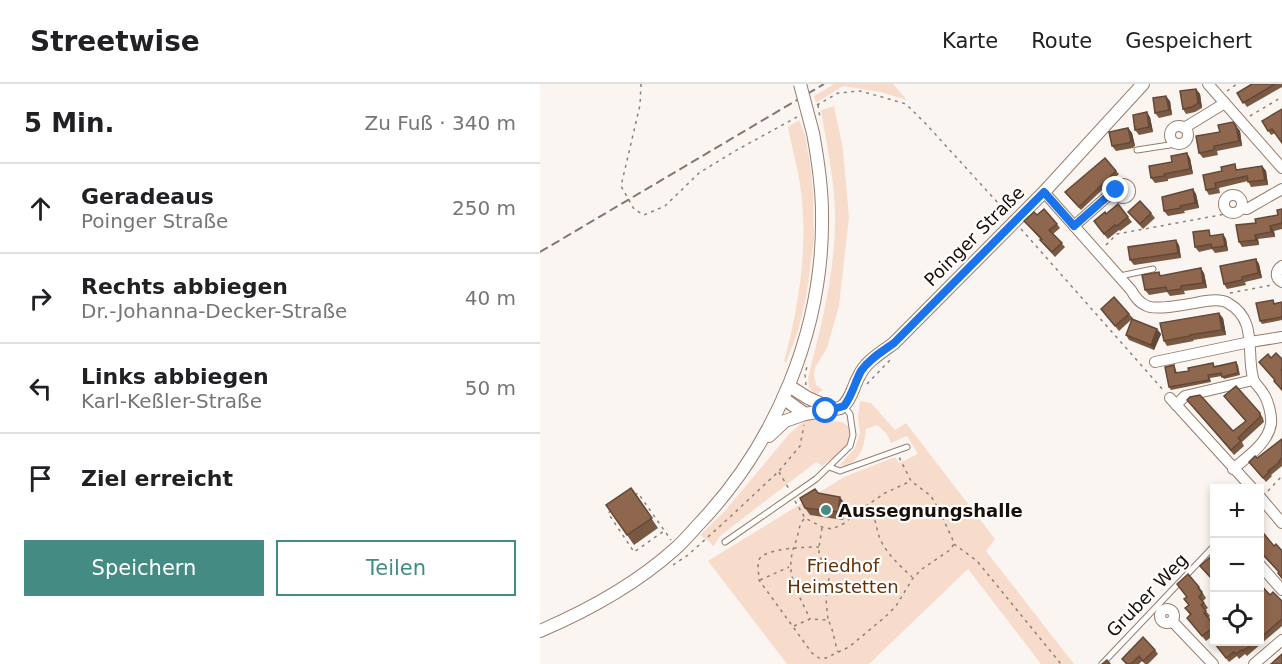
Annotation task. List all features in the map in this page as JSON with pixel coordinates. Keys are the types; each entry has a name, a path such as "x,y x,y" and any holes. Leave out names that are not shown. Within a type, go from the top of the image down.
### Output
{"street":[{"path":"540,631 618,591 642,576 676,549 726,494 743,471 760,445 786,392 814,299 822,240 818,161 800,84"},
{"name":"Poinger Straße","path":"839,407 849,398 863,368 894,343 1016,223 1143,84"},
{"path":"1208,84 1282,168"},
{"path":"1176,144 1186,140 1188,135 1184,128 1222,100"},
{"path":"1236,211 1247,209 1282,189"},
{"path":"1044,192 1136,298 1148,307 1157,308 1214,300 1227,302 1239,312 1249,326 1253,380 1263,393 1269,407 1271,423 1265,439 1233,469"},
{"path":"1074,226 1109,195 1116,192"},
{"path":"1277,284 1278,269 1282,266"},
{"path":"1155,362 1282,337"},
{"path":"1247,484 1173,402 1185,396 1253,380"},
{"path":"786,392 839,407"},
{"path":"786,392 805,414"},
{"path":"760,445 785,421 839,407"},
{"path":"1264,503 1282,523"},
{"path":"1264,570 1282,590"},
{"path":"1172,621 1213,664"},
{"path":"1255,664 1282,640"}],"lane":[{"path":"1137,150 1176,144"},
{"path":"1119,277 1153,269"},
{"path":"725,542 816,479 850,446 853,435 850,414 839,407"},
{"path":"829,466 840,471 907,447"},
{"name":"Gruber Weg","path":"1102,664 1210,551"}],"path":[{"path":"641,84 640,105 621,186 634,209 644,215 665,206 699,173 799,116"},
{"path":"1222,100 1237,84"},
{"path":"818,104 838,93 860,91 906,104 1016,223 1173,402"},
{"path":"1241,122 1282,97"},
{"path":"1097,253 1117,234 1236,211"},
{"path":"1227,302 1230,293 1277,284"},
{"path":"896,451 911,481 930,496 939,510 954,544 977,561 1061,664"},
{"path":"779,471 805,518 822,527 832,529 885,493 911,481"},
{"path":"1264,494 1282,476"},
{"path":"631,498 638,493 676,549"},
{"path":"869,504 875,516 880,538 901,567 913,578"},
{"path":"615,508 608,513 634,552 664,531"},
{"path":"805,518 799,525 790,567 794,585 810,619"},
{"path":"822,527 819,554 829,578 826,599 828,620 838,652"},
{"path":"819,547 793,548 762,556 759,560 759,580 812,653 819,658 826,658 849,647 891,612 913,578 931,562 950,550 954,544"},
{"path":"759,580 790,567"},
{"path":"794,627 810,619 828,620"}],"green space":[{"path":"834,84 893,84 907,100 880,92 843,86 816,103 814,96"},
{"path":"834,106 843,149 849,217 839,306 827,348 815,368 816,385 823,390 815,395 809,387 808,378 829,283 835,224 833,181 821,110"},
{"path":"799,120 805,135 810,163 814,239 806,298 798,331 786,363 784,361 798,298 803,255 801,191 788,127"},
{"name":"Friedhof Heimstetten","path":"860,401 871,403 895,430 906,423 995,539 986,551 1074,664 1041,664 968,569 869,664 787,664 708,561 844,477 895,457 899,463 918,454 907,436 891,443 887,434 877,425 866,429 864,444 857,458 848,465 839,466 855,448 860,433 858,418"},
{"path":"808,418 842,422 851,428 847,446 822,466 816,462 720,536 713,547 700,535 724,512 789,434"}],"building":[{"path":"1252,84 1275,84 1243,103 1237,93"},
{"path":"1196,89 1198,103 1183,109 1180,91"},
{"path":"1166,96 1169,110 1155,113 1153,98"},
{"path":"1282,109 1282,143 1272,129 1268,131 1262,121"},
{"path":"1147,112 1149,127 1135,130 1133,115"},
{"path":"1233,122 1239,141 1214,146 1214,150 1199,153 1196,136 1220,132 1218,125"},
{"path":"1128,128 1131,141 1112,146 1109,132"},
{"path":"1187,153 1190,169 1151,178 1149,166 1172,162 1171,156"},
{"path":"1105,158 1116,171 1079,207 1065,192"},
{"path":"1235,164 1236,170 1262,166 1265,180 1248,182 1247,176 1215,183 1216,188 1206,190 1203,175 1222,171 1221,167"},
{"path":"1193,189 1195,203 1164,211 1162,197"},
{"path":"1140,201 1151,213 1140,224 1128,212"},
{"path":"1118,204 1128,217 1104,234 1094,221"},
{"path":"1044,209 1057,224 1049,230 1062,243 1052,252 1024,221 1034,212 1037,215"},
{"path":"1282,209 1282,223 1270,226 1271,232 1255,235 1256,240 1239,242 1236,225 1256,223 1255,219 1278,215 1277,210"},
{"path":"1209,230 1210,236 1223,234 1225,246 1212,248 1211,244 1195,247 1193,232"},
{"path":"1176,240 1178,253 1130,260 1128,247"},
{"path":"1256,259 1258,273 1224,284 1220,266"},
{"path":"1201,268 1203,283 1181,286 1181,289 1167,291 1166,287 1145,290 1142,275 1159,272 1160,276"},
{"path":"1114,297 1129,314 1115,326 1101,309"},
{"path":"1273,300 1274,304 1282,302 1282,317 1260,321 1256,303"},
{"path":"1219,313 1222,330 1164,341 1160,323"},
{"path":"1132,319 1157,329 1151,345 1126,335"},
{"path":"1276,353 1282,359 1282,390 1259,362 1268,354 1271,358"},
{"path":"1236,362 1238,373 1222,377 1221,373 1208,375 1209,380 1169,387 1165,367 1174,365 1175,373 1213,363 1214,367"},
{"path":"1236,386 1260,413 1260,417 1238,438 1241,441 1231,450 1187,400 1200,395 1233,431 1246,421 1224,396"},
{"path":"1282,439 1282,458 1263,478 1249,462"},
{"path":"631,488 652,518 627,535 606,505"},
{"path":"815,489 818,493 840,497 838,512 805,508 800,498"},
{"path":"1264,534 1274,546 1276,544 1282,551 1282,578 1264,555"},
{"path":"1210,557 1210,577 1200,566"},
{"path":"1188,574 1202,593 1199,597 1204,603 1201,605 1206,611 1204,613 1210,620 1210,630 1202,636 1187,618 1191,614 1185,608 1189,605 1184,599 1187,597 1177,584"},
{"path":"1264,588 1270,595 1273,592 1282,601 1282,619 1264,635"},
{"path":"1143,637 1155,650 1143,661 1139,656 1131,664 1127,664 1122,659"},
{"path":"1217,646 1250,646 1236,654 1234,652 1226,658"},
{"path":"1282,654 1282,664 1271,664"}],"railway":[{"path":"540,252 824,84"}],"place":[{"name":"Aussegnungshalle","path":"826,510"}],"route":[{"path":"826,411 840,408 847,403 863,368 894,343 1044,192 1074,226 1116,190"}]}
